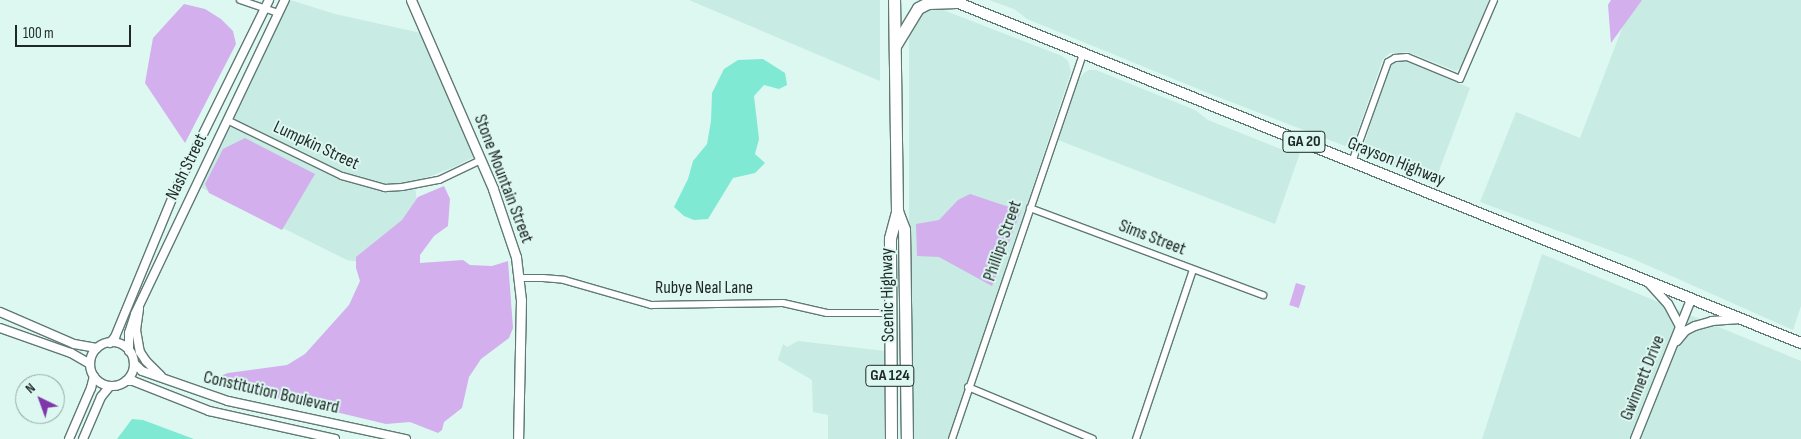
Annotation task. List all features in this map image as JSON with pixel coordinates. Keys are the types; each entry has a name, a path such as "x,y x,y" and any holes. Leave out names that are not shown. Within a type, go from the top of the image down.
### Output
{"highway":[{"name":"Scenic Highway","path":"891,439 890,238 897,211 894,0"},
{"path":"894,47 918,8 928,2 954,1"},
{"name":"Scenic Highway","path":"897,211 904,230 907,439"},
{"path":"890,312 905,312"}],"main road":[{"name":"Stone Mountain Street","path":"411,0 481,160 510,237 520,278 518,439"},
{"name":"Grayson Highway","path":"954,1 1801,343"}],"street":[{"path":"240,0 278,13"},
{"name":"Nash Street","path":"110,343 118,330 176,189 269,0"},
{"name":"Nash Street","path":"130,351 129,333 156,266 285,0"},
{"path":"1352,162 1388,62 1395,58 1408,57 1460,79 1494,0"},
{"name":"Phillips Street","path":"952,439 968,387 1084,52"},
{"name":"Lumpkin Street","path":"227,120 342,176 385,188 402,187 439,180 481,160"},
{"name":"Sims Street","path":"1030,208 1263,295"},
{"path":"1136,439 1193,270"},
{"name":"Rubye Neal Lane","path":"520,278 564,280 652,305 784,303 827,314 890,312"},
{"path":"1648,282 1668,304 1680,327"},
{"name":"Gwinnett Drive","path":"1635,439 1691,300"},
{"path":"139,307 136,330 140,352 164,379"},
{"path":"0,312 74,344 97,348 110,343 124,346 130,351 134,363 133,370 126,381 110,386 101,397 83,439"},
{"path":"1671,349 1685,331 1695,326 1712,321 1740,319"},
{"path":"0,328 71,353 90,364 94,376 91,388 69,439"},
{"path":"90,364 97,348"},
{"name":"Constitution Boulevard","path":"134,363 142,371 228,401 406,439"},
{"path":"94,376 110,386"},
{"name":"Constitution Boulevard","path":"126,381 132,381 209,411 334,439"},
{"path":"968,387 1093,439"}],"shaded area":[{"path":"290,0 335,14 421,33 474,157 452,168 414,182 422,232 379,265 347,260 198,186"},
{"path":"689,0 880,0 880,81"},
{"path":"989,0 1489,0 1463,65 1456,71 1408,52 1390,53 1383,59 1355,139 1345,146 1213,95 1027,19 1014,9"},
{"path":"1611,0 1642,0 1611,43 1608,5"},
{"path":"1633,0 1801,0 1801,306 1793,330 1631,258 1480,202 1516,112 1580,138"},
{"path":"184,4 205,9 221,19 233,31 236,44 185,143 145,83 153,38"},
{"path":"926,8 938,8 1062,56 1068,61 1071,72 949,439 911,439 909,305 912,274 909,256 909,32 913,19"},
{"path":"763,59 785,73 787,85 779,89 764,85 754,96 759,139 755,154 765,163 755,173 733,178 708,219 694,220 684,216 674,207 688,179 693,161 707,144 711,121 712,93 724,69 738,60"},
{"path":"1406,61 1470,88 1434,184 1369,157 1363,148 1389,67 1396,62"},
{"path":"1089,70 1096,70 1195,110 1208,120 1288,152 1300,153 1275,224 1058,140 1076,83"},
{"path":"245,138 315,174 282,230 209,193 205,184 223,149"},
{"path":"444,186 450,199 448,226 434,236 420,255 420,263 463,260 470,265 492,266 508,261 513,328 509,338 481,359 469,377 462,408 444,422 442,430 438,433 410,422 386,424 219,384 220,376 228,373 287,365 305,354 349,305 360,281 356,268 356,257 402,220 418,197"},
{"path":"970,194 1021,211 992,286 939,257 917,256 916,224 939,220 958,200"},
{"path":"1542,254 1801,361 1801,439 1482,439"},
{"path":"1296,283 1306,286 1299,308 1289,305"},
{"path":"798,341 885,351 885,439 828,439 828,415 813,412 812,380 778,360 783,344 787,347"},
{"path":"132,419 143,420 194,439 117,439"}]}
